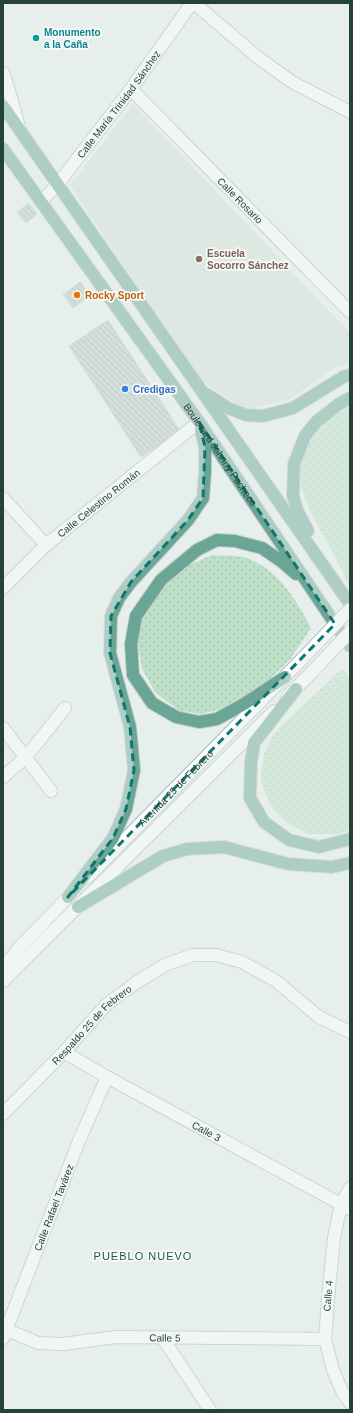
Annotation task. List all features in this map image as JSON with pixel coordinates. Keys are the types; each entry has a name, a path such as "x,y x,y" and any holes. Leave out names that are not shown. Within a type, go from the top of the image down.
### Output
{"main road":[{"path":"3,106 57,186 201,389 350,604"},
{"name":"Boulevard Johnny Pacheco","path":"3,149 199,422 350,646"},
{"path":"201,389 228,408 246,415 264,416 293,408 343,377 350,375"},
{"path":"328,572 298,512 293,496 294,464 305,436 316,422 339,404 350,398"},
{"path":"68,897 113,838 126,808 134,770 130,727 110,653 111,616 119,598 131,582 188,520 203,498 205,447 199,422"},
{"path":"285,677 244,704 217,719 199,722 176,717 152,703 133,675 131,644 136,616 162,580 197,550 217,540 235,541 262,548 282,561 310,586"},
{"path":"296,689 254,743 251,762 250,798 264,822 289,840 319,847 350,839"},
{"path":"78,907 163,856 187,848 224,847 288,864 332,867 350,863"}],"street":[{"name":"Calle María Trinidad Sánchez","path":"41,202 57,186 131,89 193,3"},
{"path":"193,3 256,56 292,82 350,112"},
{"path":"3,73 19,128"},
{"name":"Calle Rosario","path":"131,89 350,312"},
{"path":"3,158 16,168"},
{"name":"Calle Celestino Román","path":"3,588 46,545 199,422"},
{"path":"3,498 46,545"},
{"name":"Avenida 25 de Febrero","path":"3,968 18,948 350,609"},
{"name":"Avenida 25 de Febrero","path":"3,982 311,674 350,632"},
{"path":"3,777 26,757 65,708"},
{"path":"3,728 51,791"},
{"name":"Respaldo 25 de Febrero","path":"3,1114 64,1052 106,1005 137,982 165,965 193,955 216,955 242,962 276,981 319,1017 350,1032"},
{"name":"Calle 3","path":"64,1052 107,1078 346,1206"},
{"name":"Calle Rafael Tavárez","path":"5,1334 79,1141 107,1078"},
{"name":"Calle 4","path":"350,1188 346,1206 334,1238 325,1339 333,1370 342,1391 350,1403"},
{"name":"Calle 5","path":"5,1334 38,1343 62,1344 116,1337 325,1339"},
{"path":"162,1337 210,1410"}],"highlighted area":[{"path":"199,422 335,624 68,897 113,838 126,809 134,770 130,727 110,653 111,616 131,582 188,520 203,498 205,447"}],"shaded area":[{"name":"Escuela Socorro Sánchez","path":"133,104 350,333 350,363 334,368 289,400 250,408 232,402 197,378 70,185"}],"green space":[{"path":"350,408 349,585 311,513 302,488 300,476 306,449 314,435 321,426 330,419"},
{"path":"212,555 243,557 266,568 276,576 292,595 311,628 291,658 269,680 246,697 224,709 200,714 178,710 156,693 142,669 137,640 141,612 165,583 187,566"},
{"path":"342,669 350,678 350,830 339,834 308,834 288,824 272,808 263,788 261,776 264,754 274,734 284,723"}],"building":[{"path":"29,203 37,214 26,223 17,212"},
{"name":"Rocky Sport","path":"80,282 90,295 73,308 63,295"},
{"name":"Credigas","path":"108,320 180,431 141,457 69,346"}],"place":[{"name":"Monumento a la Caña","path":"36,38"},
{"name":"Escuela Socorro Sánchez","path":"199,259"},
{"name":"Rocky Sport","path":"77,295"},
{"name":"Credigas","path":"125,389"}],"district":[{"name":"PUEBLO NUEVO","path":"143,1256"}]}
